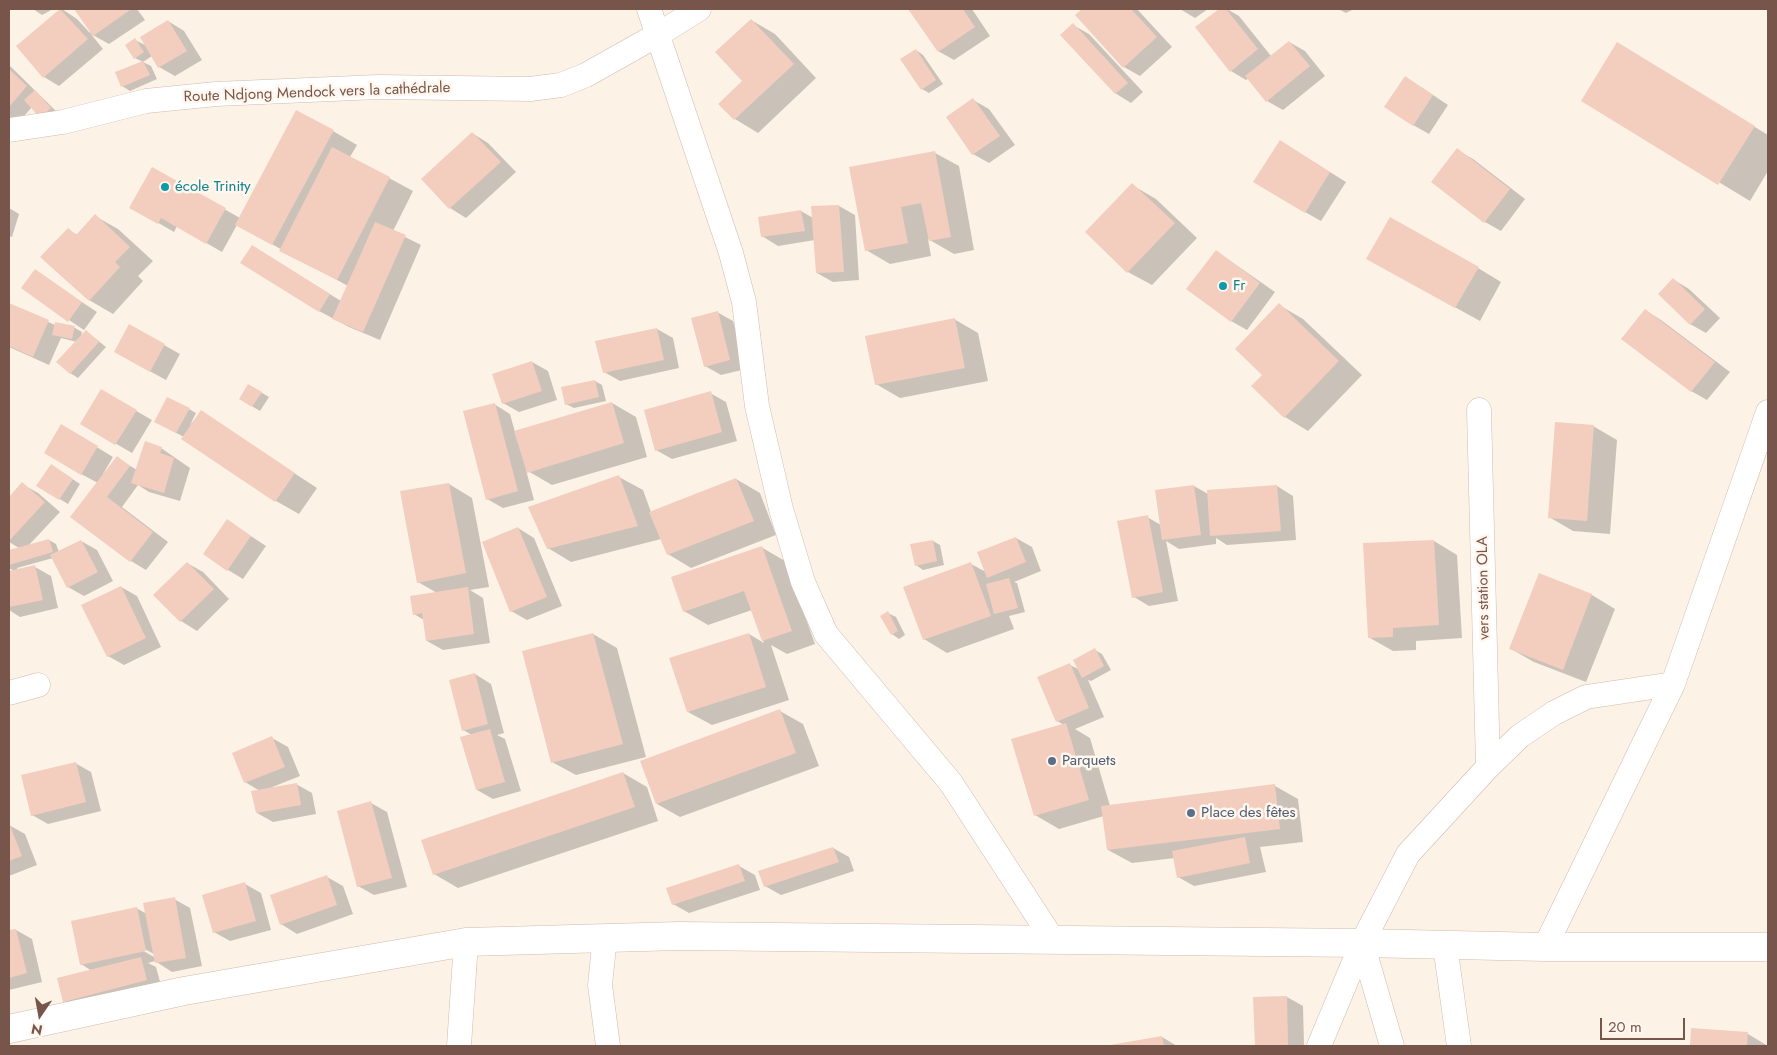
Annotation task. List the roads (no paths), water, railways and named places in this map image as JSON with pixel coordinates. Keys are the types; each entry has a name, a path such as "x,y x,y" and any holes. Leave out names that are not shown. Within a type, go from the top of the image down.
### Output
{"street":[{"path":"649,9 659,34 731,253 744,302 759,415 780,509 803,582 826,634 951,783 1054,940"},
{"name":"Route Ndjong Mendock vers la cathédrale","path":"9,130 63,122 146,102 216,94 378,87 530,89 561,85 586,75 659,34 698,9"},
{"name":"vers station OLA","path":"1479,410 1488,767"},
{"path":"1545,947 1673,684 1768,412"},
{"path":"1319,1046 1362,943 1408,854 1488,767 1520,736 1554,713 1586,697 1673,684"},
{"path":"9,693 38,685"},
{"path":"605,937 600,985 608,1046"},
{"path":"9,1029 184,991 466,942 605,937 1362,943 1545,947 1768,947"},
{"path":"458,1046 466,942"},
{"path":"1362,943 1392,1046"},
{"path":"1445,945 1459,1046"}],"place":[{"name":"école Trinity","path":"165,187"},
{"name":"Fr","path":"1223,286"},
{"name":"Parquets","path":"1052,761"},
{"name":"Place des fêtes","path":"1191,813"}]}
